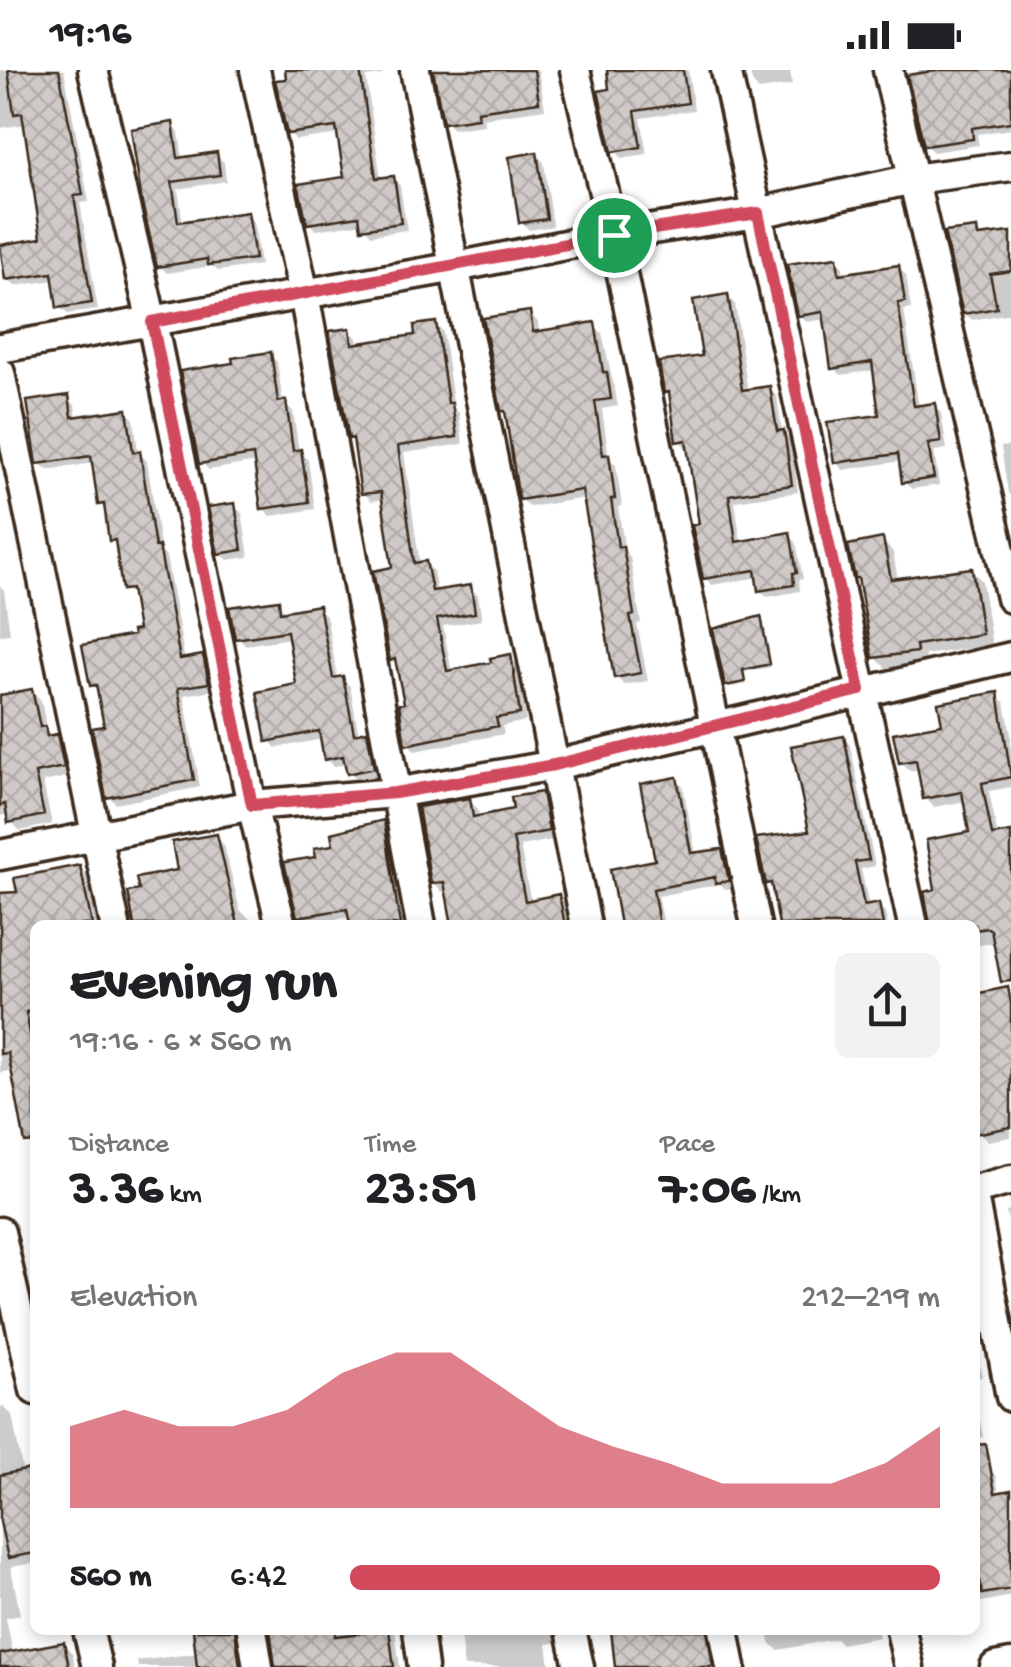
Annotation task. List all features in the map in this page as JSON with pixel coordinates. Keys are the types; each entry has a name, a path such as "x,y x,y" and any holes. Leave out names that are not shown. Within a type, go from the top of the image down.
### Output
{"street":[{"path":"94,70 152,322 252,805 281,920"},
{"path":"255,70 304,294 420,920"},
{"path":"416,70 585,920"},
{"path":"575,70 614,235 755,920"},
{"path":"726,70 912,920"},
{"path":"888,70 1011,598"},
{"path":"0,348 614,235 758,213 913,179 1011,166"},
{"path":"0,372 115,920"},
{"path":"0,855 252,805 395,793 554,765 1011,657"},
{"path":"980,1189 1011,1180"},
{"path":"0,1232 21,1353 30,1377"},
{"path":"980,1233 1011,1397"},
{"path":"89,1635 97,1667"},
{"path":"253,1635 258,1667"},
{"path":"419,1635 423,1667"},
{"path":"572,1635 579,1667"},
{"path":"725,1635 731,1667"},
{"path":"902,1635 909,1667"},
{"path":"996,1667 1011,1664"}],"building":[{"path":"8,70 59,70 83,195 74,196 92,303 57,308 52,273 5,280 0,245 41,238 22,113 14,114"},
{"path":"285,70 360,70 376,178 394,176 401,223 361,229 359,216 307,224 298,184 344,177 336,127 287,134 275,80 286,79"},
{"path":"433,70 534,70 539,102 477,111 478,118 443,123"},
{"path":"607,70 683,70 688,103 635,111 641,147 612,152 598,91 609,89"},
{"path":"940,70 1011,70 1011,122 972,128 973,139 924,146 907,75"},
{"path":"173,122 178,158 217,152 220,175 172,182 178,222 248,212 255,259 208,265 207,259 157,267 131,129"},
{"path":"537,152 547,219 519,223 509,157"},
{"path":"977,228 978,236 1011,232 1011,271 990,274 997,308 963,314 944,232"},
{"path":"837,257 839,274 899,265 905,302 898,303 914,406 935,403 941,442 928,444 934,478 902,483 898,454 834,463 827,422 879,415 872,362 831,369 823,312 798,316 787,264"},
{"path":"728,294 742,390 770,386 777,431 784,430 792,485 729,495 736,542 790,532 797,573 793,573 794,585 758,591 755,570 703,579 692,525 699,524 686,440 676,442 669,392 664,393 659,362 702,356 693,300"},
{"path":"530,311 533,332 595,322 611,399 595,401 603,455 609,454 618,547 623,546 641,673 614,678 582,490 519,500 505,411 501,411 483,318"},
{"path":"436,322 457,437 398,446 414,563 426,561 432,591 471,585 475,613 437,619 447,671 511,654 520,714 496,718 498,726 405,745 399,704 404,703 395,659 390,661 373,571 392,567 381,492 361,494 329,331 350,328 352,344 415,335 414,325"},
{"path":"271,352 278,402 286,400 293,451 301,449 309,502 261,509 253,455 199,464 180,371 233,363 232,358"},
{"path":"69,395 72,417 127,409 133,452 140,451 155,547 159,546 180,659 203,655 209,683 178,688 194,780 106,798 92,728 104,726 96,685 90,686 82,645 133,635 132,631 138,630 131,589 122,590 115,540 109,541 104,504 98,505 91,456 37,464 27,401"},
{"path":"235,503 242,550 218,554 208,507"},
{"path":"883,538 891,579 972,568 982,634 916,645 917,652 873,658 848,545"},
{"path":"279,600 280,612 319,605 333,678 343,676 354,734 367,731 374,768 347,774 343,756 324,760 319,731 266,742 257,692 296,684 287,631 235,639 229,607"},
{"path":"761,616 770,664 743,670 745,682 725,686 713,629"},
{"path":"32,689 40,727 45,726 47,736 57,734 64,767 35,773 44,815 8,823 5,804 0,806 0,695"},
{"path":"998,692 1011,777 982,783 992,835 1011,832 1011,981 1001,982 991,930 980,929 980,920 929,920 924,892 935,889 926,840 969,832 962,792 923,799 916,760 899,763 893,733 942,724 938,703"},
{"path":"844,736 869,860 855,862 864,906 879,903 882,920 778,920 756,838 809,831 791,746"},
{"path":"677,777 691,853 722,849 729,881 715,883 715,877 653,889 658,920 619,920 610,869 655,860 640,784"},
{"path":"542,792 549,831 513,838 525,901 559,894 564,920 451,920 444,882 431,884 418,807 470,798 473,817 513,809 511,797"},
{"path":"384,820 399,920 349,920 347,909 297,917 284,862 316,857 314,848 333,845 331,833"},
{"path":"217,834 237,920 133,920 128,892 139,890 136,878 177,870 172,842"},
{"path":"80,865 91,920 30,920 30,1011 26,1012 30,1034 30,1142 25,1143 8,1053 0,1054 0,893 17,892 14,878"},
{"path":"1008,987 1011,1127 980,1133 980,993"},
{"path":"986,1444 995,1493 1011,1490 1011,1589 982,1594 980,1584 980,1445"},
{"path":"30,1469 30,1554 8,1558 0,1522 0,1475"},
{"path":"194,1635 236,1635 240,1667 197,1667"},
{"path":"271,1635 390,1635 394,1667 275,1667"},
{"path":"612,1635 708,1635 713,1667 615,1667"},
{"path":"64,1642 69,1667 0,1667 0,1654"}],"route":[{"path":"758,213 860,690 554,765 395,793 252,805 152,322 614,235 758,213"}]}
